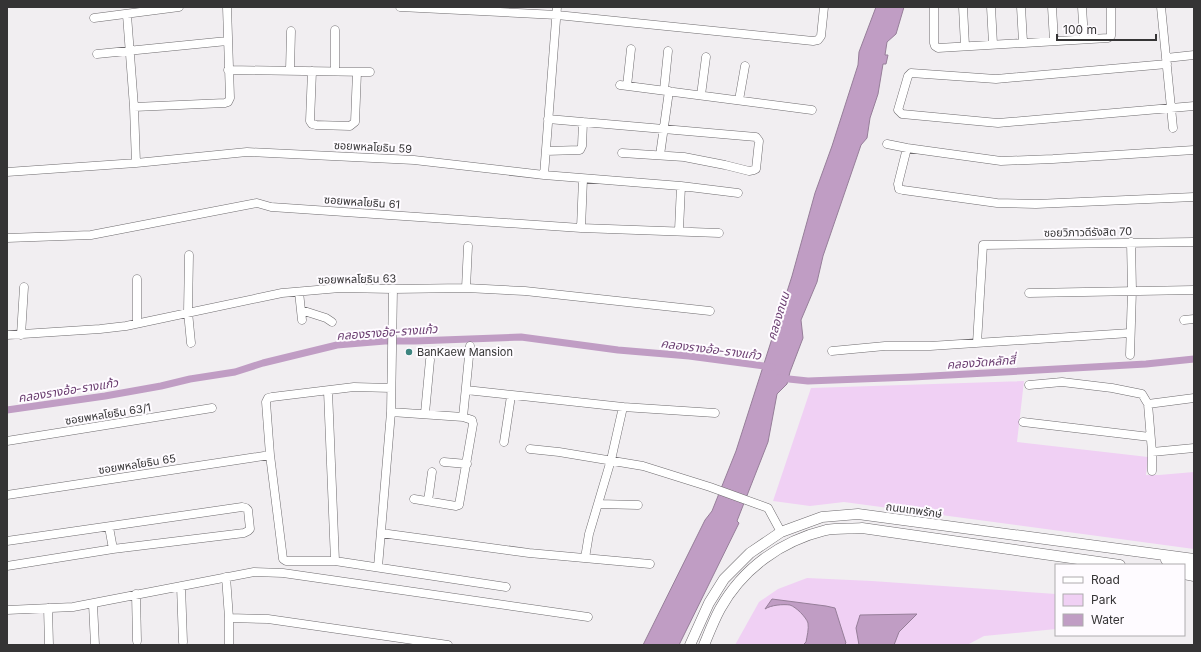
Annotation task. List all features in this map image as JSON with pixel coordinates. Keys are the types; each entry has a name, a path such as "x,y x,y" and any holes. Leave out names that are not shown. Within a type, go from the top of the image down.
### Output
{"main road":[{"name":"ถนนเทพรักษ์","path":"690,645 709,603 724,579 750,553 780,532 822,517 858,514 1194,559"},
{"path":"704,645 720,609 736,586 760,561 791,542 827,530 862,528 1113,564"},
{"path":"1147,553 1178,564"}],"street":[{"path":"94,18 127,15 179,7"},
{"path":"134,107 228,102 230,98 226,7"},
{"path":"400,7 557,11 813,41 818,40 821,36 824,7"},
{"path":"934,7 934,43 938,48 1110,36 1111,7"},
{"path":"963,7 965,46"},
{"path":"991,7 993,44"},
{"path":"1021,7 1023,42"},
{"path":"1052,7 1054,41"},
{"path":"1082,7 1084,39"},
{"path":"1161,7 1173,128"},
{"path":"544,175 557,11"},
{"path":"127,15 134,107 136,163"},
{"path":"335,30 335,71"},
{"path":"290,70 291,31"},
{"path":"97,54 227,41"},
{"path":"631,49 623,86 812,110"},
{"path":"660,155 668,51"},
{"path":"1194,55 1166,61 996,79 911,73 908,76 898,110 902,114 998,123 1194,106"},
{"path":"701,95 706,57"},
{"path":"739,100 745,66"},
{"path":"228,70 370,72"},
{"path":"312,71 310,121 316,126 350,126 355,122 357,72"},
{"path":"548,119 756,137 759,141 756,169 749,171 684,157 622,153"},
{"path":"546,151 580,150 582,146 584,122"},
{"path":"887,144 1001,160 1194,150"},
{"path":"907,148 898,184 899,189 903,190 997,203 1036,204 1194,197"},
{"name":"ซอยพหลโยธิน 59","path":"7,172 136,163 247,152 414,160 583,179 681,186 738,193"},
{"path":"581,228 583,179"},
{"path":"679,230 681,186"},
{"name":"ซอยพหลโยธิน 61","path":"7,238 91,235 257,203 271,207 581,228 679,230 719,233"},
{"path":"1130,355 1132,290 1131,242"},
{"name":"ซอยวิภาวดีรังสิต 70","path":"978,343 983,245 1194,242"},
{"path":"466,288 468,246"},
{"path":"189,255 188,312 191,343"},
{"path":"136,279 137,323"},
{"path":"21,335 24,287"},
{"name":"ซอยพหลโยธิน 63","path":"7,335 100,329 137,323 282,293 340,288 466,288 525,291 710,311"},
{"path":"378,567 391,412 393,289"},
{"path":"1029,293 1194,290"},
{"path":"299,292 302,320"},
{"path":"301,310 326,318 332,322"},
{"path":"1184,320 1194,319"},
{"path":"832,351 885,346 930,346 1130,333"},
{"path":"464,417 470,346"},
{"path":"424,413 430,360"},
{"path":"1029,385 1062,382 1112,388 1142,394 1148,404 1152,471"},
{"path":"391,388 354,387 268,398 266,402 270,455 284,559 286,561 335,561 506,587"},
{"path":"466,390 624,407 715,413"},
{"path":"328,391 335,561"},
{"path":"504,442 511,396"},
{"path":"1148,404 1194,398"},
{"path":"585,558 589,534 611,460 624,407"},
{"name":"ซอยพหลโยธิน 63/1","path":"7,441 212,408"},
{"path":"391,412 424,413 464,417 472,420 473,424 467,464 459,505 456,506 414,499"},
{"path":"1023,422 1150,437"},
{"path":"1152,452 1194,448"},
{"path":"530,449 643,466 710,487 768,508 780,532"},
{"name":"ซอยพหลโยธิน 65","path":"7,495 270,455"},
{"path":"444,462 467,464"},
{"path":"428,501 432,472"},
{"path":"598,504 638,505"},
{"path":"7,541 242,507 248,510 250,529 244,533 113,549 7,566"},
{"path":"109,527 113,549"},
{"path":"381,533 529,553 650,564"},
{"path":"7,610 73,607 93,604 136,594 254,572 283,573 588,617"},
{"path":"226,577 229,645"},
{"path":"181,586 183,642"},
{"path":"136,594 137,641"},
{"path":"93,604 95,645"},
{"path":"48,608 49,645"},
{"path":"229,618 268,619 448,645"}],"green space":[{"path":"1024,381 1017,442 1148,457 1146,475 1194,472 1194,549 844,502 810,506 773,501 811,388"},
{"path":"807,578 1055,594 1055,629 984,636 967,645 735,645 759,602 778,589"}],"water":[{"path":"876,7 904,7 896,34 887,42 885,55 888,55 886,64 883,64 878,94 870,118 867,138 861,145 823,256 817,282 801,320 803,338 787,384 777,394 768,442 737,521 739,523 679,645 643,645 705,520 712,511 736,451 792,276 815,193 858,65 859,52"},
{"path":"772,599 835,608 846,643 844,645 803,645 806,642 808,630 808,623 805,618 798,610 790,605 777,605 765,609"},
{"path":"917,614 899,632 894,645 859,645 856,628 860,615"}],"waterway":[{"name":"คลองรางอ้อ-รางแก้ว","path":"7,410 105,396 190,379 235,372 263,363 337,345 385,341 521,337 618,350 689,356 772,367"},
{"name":"คลองวัดหลักสี่","path":"779,378 808,381 913,377 1146,364 1194,359"}],"place":[{"name":"BanKaew Mansion","path":"409,352"}],"water label":[{"name":"คลองถนน","path":"778,316"}]}
